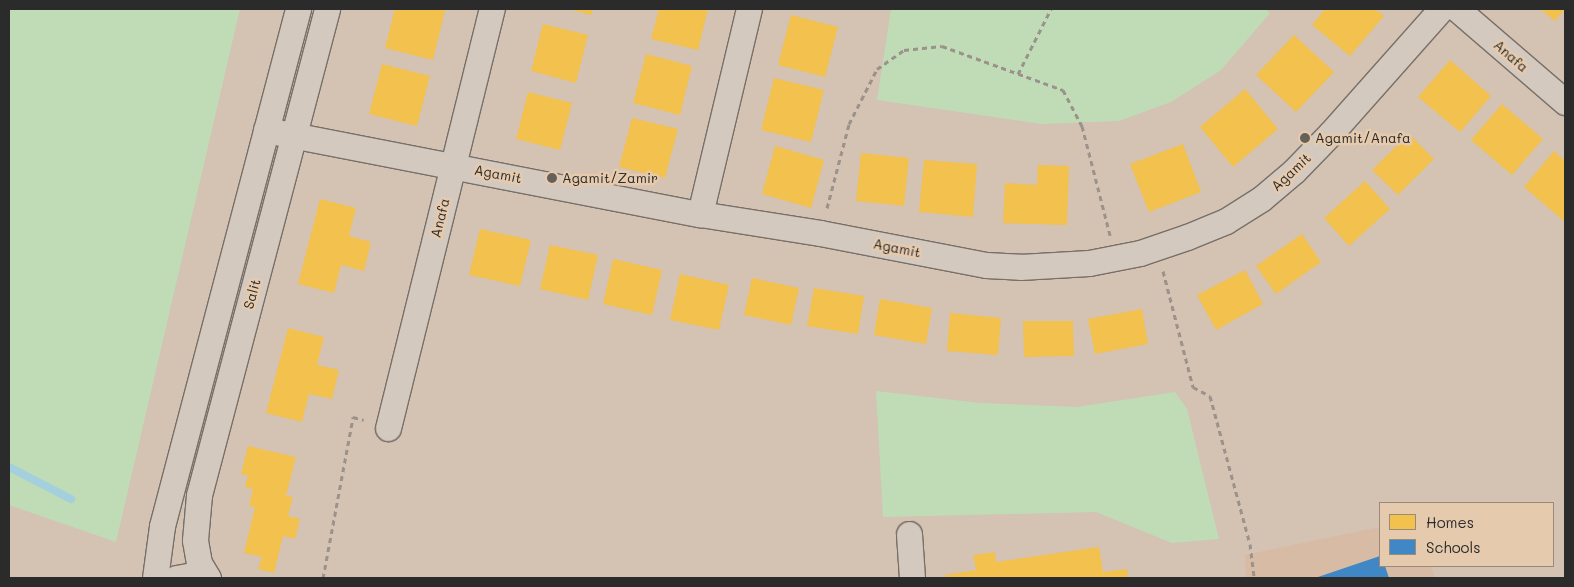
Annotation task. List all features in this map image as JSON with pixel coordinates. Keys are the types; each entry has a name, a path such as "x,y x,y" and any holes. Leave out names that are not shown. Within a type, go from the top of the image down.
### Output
{"street":[{"name":"Salit","path":"155,578 162,526 298,9"},
{"name":"Salit","path":"208,578 199,563 195,540 199,495 327,9"},
{"name":"Anafa","path":"388,428 492,9"},
{"path":"700,214 749,9"},
{"name":"Agamit","path":"266,130 700,214 986,265 1056,266 1116,257 1157,247 1226,220 1261,199 1294,171 1441,9"},
{"name":"Anafa","path":"1457,9 1565,102"},
{"path":"909,534 912,578"},
{"path":"176,578 189,576 200,578"}],"path":[{"path":"1018,74 1051,9"},
{"path":"820,234 849,124 877,69 904,50 942,46 1063,90 1082,126 1116,257"},
{"path":"1157,247 1193,387 1210,396 1250,544 1254,578"},
{"path":"323,578 353,417 388,428"}],"shaded area":[{"path":"1379,527 1379,567 1431,567 1435,578 1246,578 1245,555"}],"green space":[{"path":"9,9 240,9 116,542 9,505"},
{"path":"891,9 1265,9 1270,13 1221,70 1171,102 1119,121 1042,124 877,100"},
{"path":"876,391 980,403 1077,407 1175,392 1187,409 1219,539 1172,543 1096,512 883,517"}],"building: Homes":[{"path":"395,9 445,10 433,60 385,48"},
{"path":"568,9 593,9 591,15"},
{"path":"659,9 708,9 698,50 651,39"},
{"path":"1325,9 1375,9 1384,16 1350,56 1312,25"},
{"path":"1540,9 1565,9 1555,21"},
{"path":"791,15 838,27 825,77 778,65"},
{"path":"543,24 588,35 576,83 531,71"},
{"path":"1294,35 1334,72 1296,112 1256,75"},
{"path":"646,54 692,66 680,115 633,103"},
{"path":"1450,60 1491,96 1460,132 1418,97"},
{"path":"382,64 430,76 417,126 369,114"},
{"path":"774,78 824,90 811,142 761,130"},
{"path":"1245,89 1278,129 1233,167 1200,127"},
{"path":"528,92 572,103 560,150 516,139"},
{"path":"1502,104 1543,139 1512,175 1471,140"},
{"path":"632,118 678,129 665,178 619,167"},
{"path":"1409,134 1434,159 1398,195 1372,170"},
{"path":"1183,144 1201,192 1149,212 1130,164"},
{"path":"775,146 824,160 811,208 762,194"},
{"path":"1554,151 1565,161 1565,222 1524,187"},
{"path":"861,153 909,158 904,206 856,201"},
{"path":"924,160 977,164 973,217 919,212"},
{"path":"1038,165 1069,166 1067,225 1003,223 1005,183 1037,185"},
{"path":"1365,181 1390,209 1349,246 1324,218"},
{"path":"320,199 356,208 349,236 371,242 364,271 341,265 334,293 298,284"},
{"path":"480,229 531,240 520,286 469,275"},
{"path":"1302,234 1321,262 1276,294 1256,266"},
{"path":"550,245 598,255 588,300 540,289"},
{"path":"613,259 662,270 652,315 603,304"},
{"path":"1245,270 1263,304 1216,330 1197,295"},
{"path":"680,274 729,285 719,330 670,320"},
{"path":"752,278 799,288 791,325 744,315"},
{"path":"814,288 864,296 858,334 807,326"},
{"path":"880,299 932,308 926,344 874,335"},
{"path":"1142,309 1148,344 1095,354 1088,319"},
{"path":"950,313 1001,318 998,355 947,351"},
{"path":"1023,321 1073,321 1074,356 1024,357"},
{"path":"288,328 324,337 317,365 339,370 332,399 309,394 302,422 266,413"},
{"path":"248,446 296,457 286,496 293,497 288,516 300,519 295,539 283,536 274,573 258,569 262,557 244,553 255,507 249,506 253,489 245,487 248,475 241,474"},
{"path":"1099,547 1103,572 1127,569 1128,578 946,578 945,575 976,570 973,555 995,552 996,562"}],"building: Schools":[{"path":"1379,556 1379,567 1385,567 1389,578 1315,578"}],"waterway":[{"path":"9,467 71,499"}],"place":[{"name":"Agamit/Anafa","path":"1305,138"},
{"name":"Agamit/Zamir","path":"552,178"}]}
